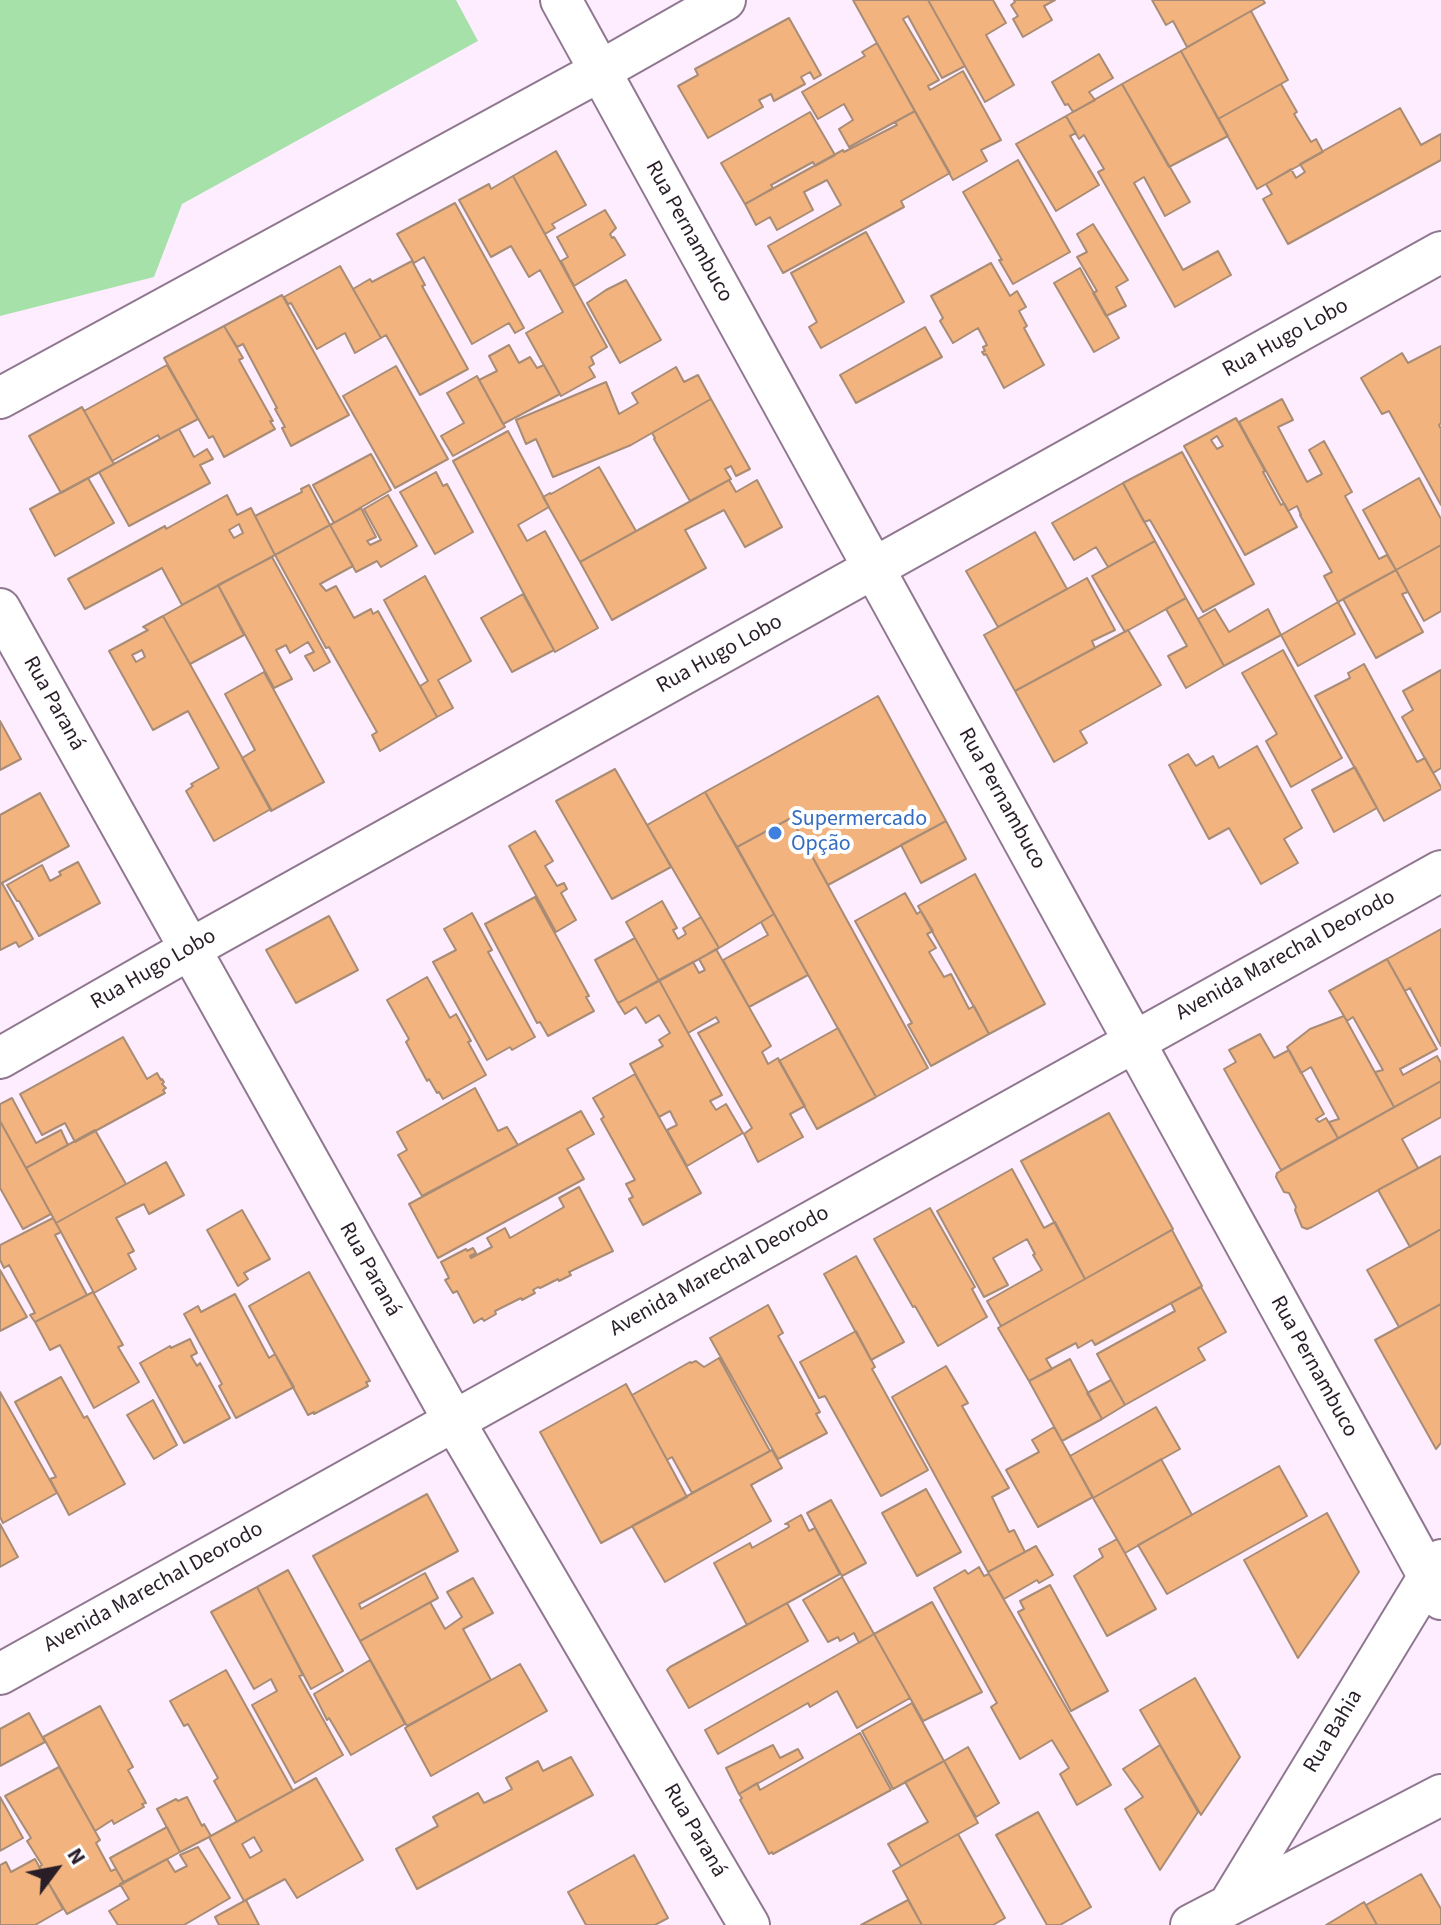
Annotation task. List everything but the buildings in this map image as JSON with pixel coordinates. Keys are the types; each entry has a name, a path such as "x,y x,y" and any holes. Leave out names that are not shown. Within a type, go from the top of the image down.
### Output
{"street":[{"name":"Rua Pernambuco","path":"561,0 1134,1041 1437,1578"},
{"path":"0,398 725,0"},
{"name":"Rua Hugo Lobo","path":"0,1058 1441,252"},
{"name":"Rua Paraná","path":"0,609 454,1421 749,1925"},
{"name":"Avenida Marechal Deorodo","path":"0,1674 1441,871"},
{"name":"Rua Bahia","path":"1229,1905 1437,1578"},
{"path":"1191,1925 1441,1795"}],"green space":[{"path":"0,0 456,0 478,41 182,204 154,277 0,316"}],"place":[{"name":"Supermercado Opção","path":"775,833"}]}
